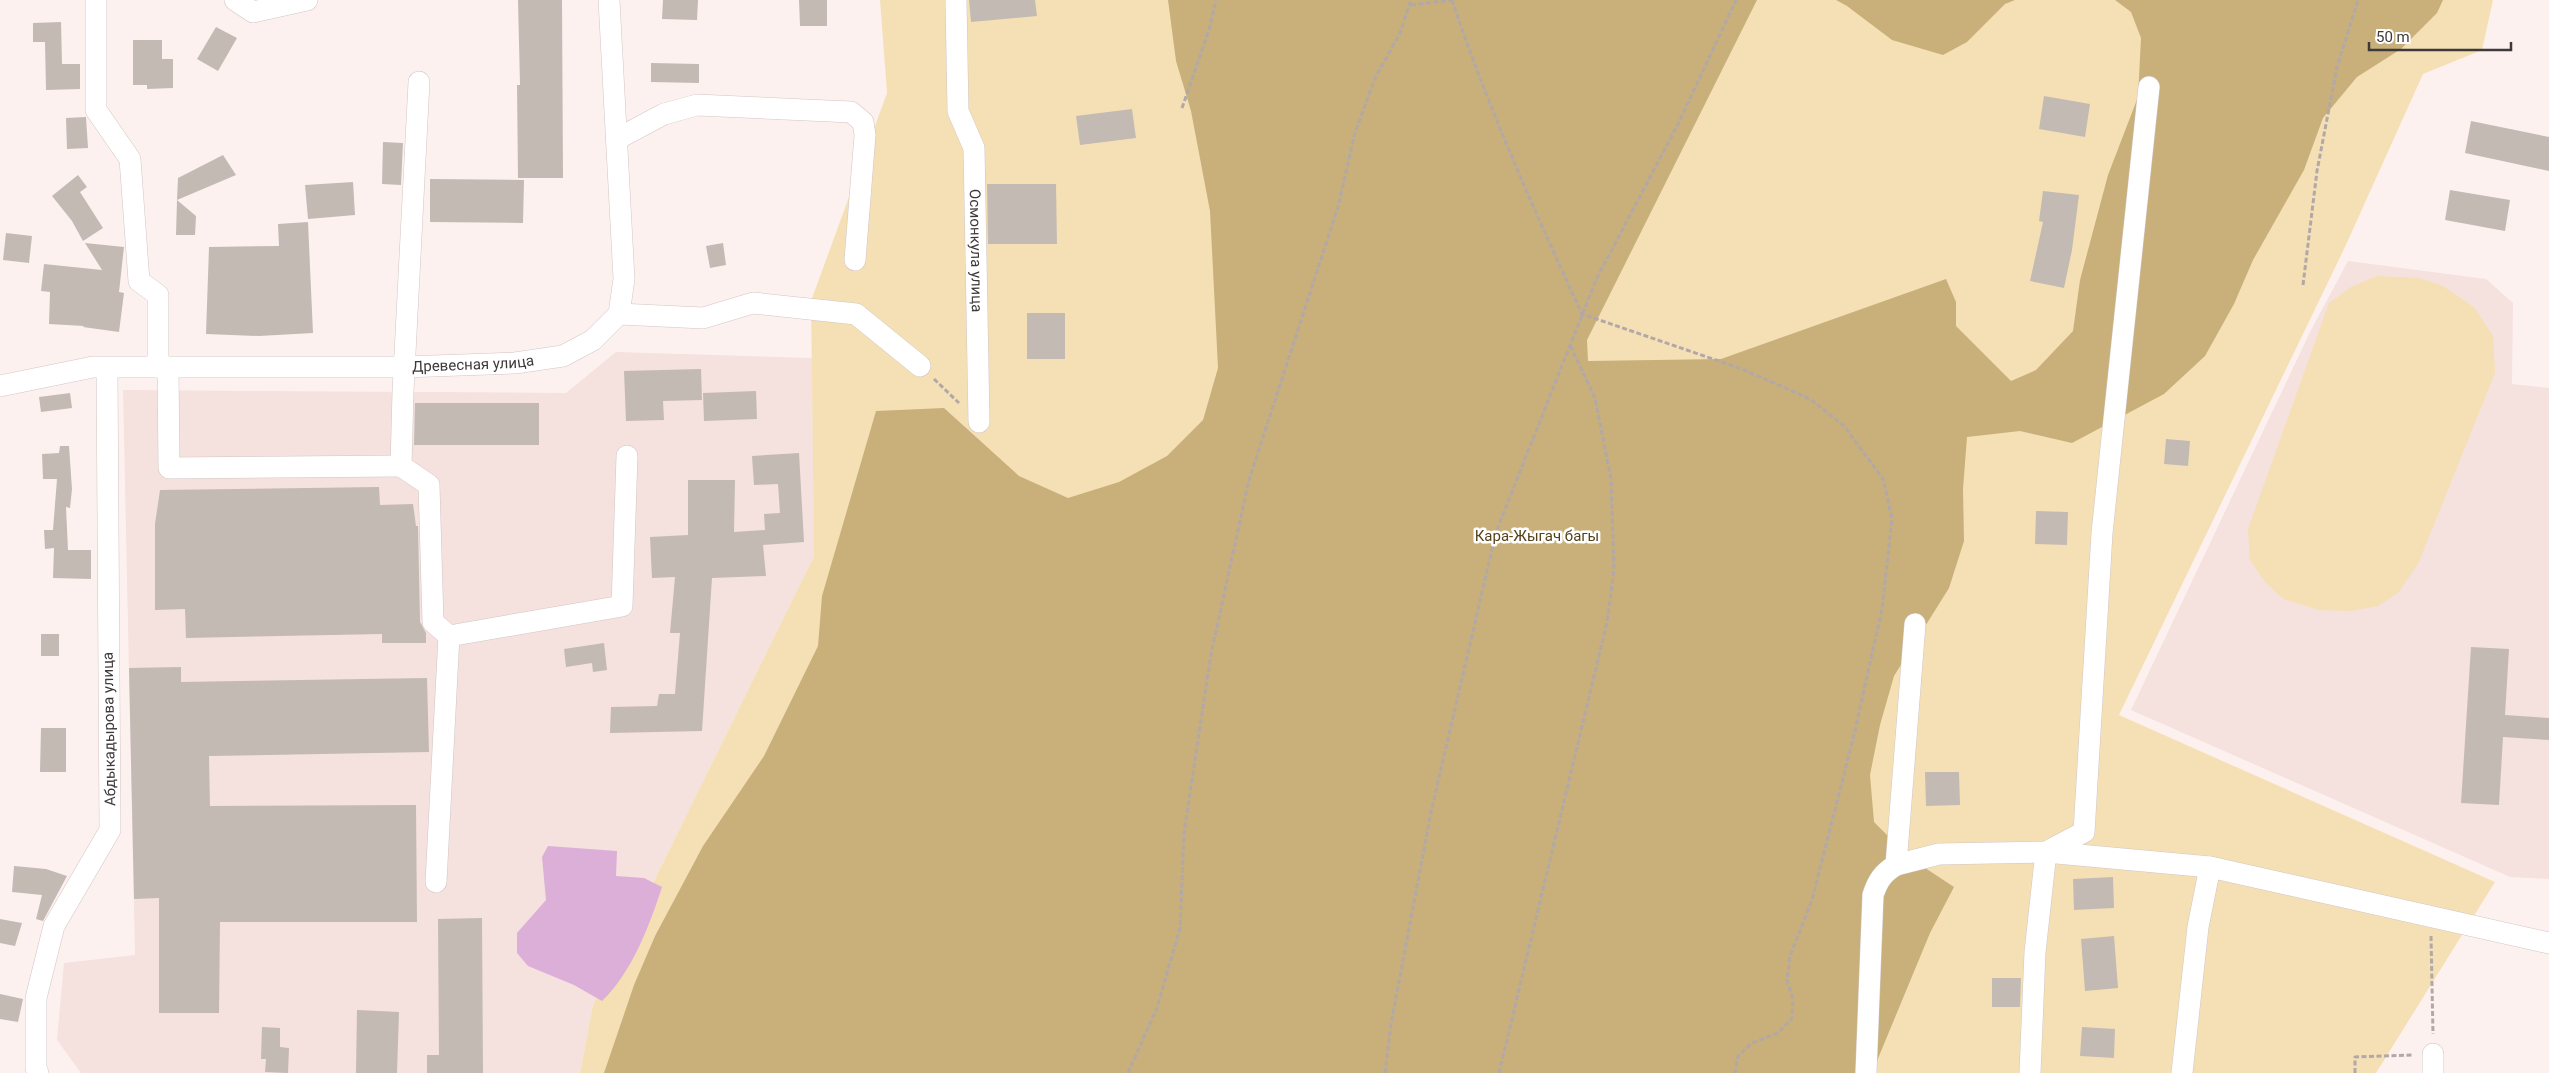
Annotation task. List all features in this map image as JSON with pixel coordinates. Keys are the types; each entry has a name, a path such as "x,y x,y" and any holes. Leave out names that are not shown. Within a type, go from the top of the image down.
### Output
{"street":[{"path":"96,0 96,110 130,159 139,281 158,295 169,468 401,466 430,485 433,622 449,636"},
{"path":"235,0 253,12 307,0"},
{"path":"609,0 624,279 618,314 703,318 753,303 856,314 920,366"},
{"name":"Осмонкула улица","path":"956,0 958,111 974,148 979,422"},
{"path":"401,466 404,367 419,82"},
{"path":"2046,852 2084,832 2102,533 2149,87"},
{"path":"617,140 664,114 697,104 851,112 863,122 865,136 855,260"},
{"name":"Древесная улица","path":"0,386 93,367 404,367 516,363 563,356 593,340 618,314"},
{"name":"Абдыкадырова улица","path":"38,1073 36,1068 36,998 54,926 110,830 106,368"},
{"path":"449,636 622,606 627,456"},
{"path":"1896,865 1915,624"},
{"path":"436,882 449,636"},
{"path":"2030,1073 2035,952 2046,852"},
{"path":"1866,1073 1874,895 1877,883 1884,873 1896,865 1939,854 2046,852 2210,868 2549,943"},
{"path":"2182,1073 2198,927 2210,868"}],"path":[{"path":"1182,108 1209,30 1216,0"},
{"path":"1128,1073 1157,1008 1180,928 1184,833 1210,663 1249,480 1338,207 1355,133 1375,78 1398,35 1410,5 1410,0"},
{"path":"1410,5 1452,0 1475,69 1543,230 1582,314 1742,370 1810,399 1844,426 1883,479 1892,519 1882,609 1854,735 1812,900 1790,956 1787,980 1793,999 1792,1018 1778,1033 1752,1042 1738,1056 1735,1073"},
{"path":"1385,1073 1391,1024 1431,812 1496,532 1596,280 1679,122 1736,0"},
{"path":"2303,284 2317,171 2337,67 2358,0"},
{"path":"1499,1073 1607,622 1614,570 1611,479 1594,398 1570,344"},
{"path":"920,366 979,422"},
{"path":"2355,1073 2355,1057 2433,1064 2431,917"}],"shaded area":[{"path":"2348,261 2486,279 2513,303 2512,384 2549,388 2549,879 2510,877 2131,710 2310,332"},
{"path":"616,352 812,358 814,556 593,1005 580,1073 81,1073 57,1040 64,963 135,955 123,390 566,393"},
{"path":"548,846 617,851 616,876 644,878 662,887 645,933 631,963 602,1001 574,985 528,966 517,953 517,933 546,900 542,857"}],"green space":[{"name":"Кара-Жыгач багы","path":"880,0 2493,0 2482,50 2423,74 2345,247 2119,715 2495,882 2376,1073 580,1073 593,1005 814,556 811,301 887,93"},
{"name":"Кара-Жыгач багы","path":"1168,0 1757,0 1587,340 1588,361 1721,359 1946,279 1956,302 1956,326 2011,381 2036,370 2073,331 2080,280 2108,175 2138,97 2141,38 2131,12 2115,0 2443,0 2437,13 2401,49 2357,77 2323,118 2304,170 2253,260 2234,304 2205,356 2164,394 2072,443 2020,431 1967,437 1963,489 1964,541 1949,588 1894,676 1880,725 1870,775 1874,822 1910,858 1954,887 1930,933 1872,1073 604,1073 634,985 655,936 703,846 764,756 818,646 822,596 876,411 944,408 1019,476 1068,498 1119,482 1167,456 1203,420 1218,368 1210,211 1191,111 1176,61"},
{"path":"1836,0 2015,0 2005,4 1967,42 1943,55 1892,40 1847,6"},
{"path":"2377,276 2420,278 2443,286 2474,307 2493,336 2495,373 2418,564 2398,593 2378,606 2351,611 2319,610 2283,599 2265,582 2250,560 2248,529 2329,303 2351,287"}],"building":[{"path":"518,0 562,0 563,178 518,178 517,85 520,85"},
{"path":"663,0 698,0 697,20 662,19"},
{"path":"799,0 827,0 827,26 800,26"},
{"path":"969,0 1035,0 1037,16 971,22"},
{"path":"61,22 62,64 80,64 80,89 46,90 45,42 33,42 33,23"},
{"path":"216,27 237,38 218,71 197,59"},
{"path":"133,40 162,40 162,59 173,59 173,88 147,89 147,85 133,85"},
{"path":"651,63 699,64 699,83 651,82"},
{"path":"2044,96 2090,104 2085,137 2039,129"},
{"path":"1132,109 1136,138 1080,145 1076,116"},
{"path":"86,117 88,148 67,149 66,118"},
{"path":"2471,121 2549,137 2549,171 2465,153"},
{"path":"383,142 403,143 401,185 382,184"},
{"path":"223,155 236,175 177,200 178,178"},
{"path":"78,175 87,187 80,192 103,228 83,241 72,221 52,196"},
{"path":"430,179 524,180 523,223 430,222"},
{"path":"353,182 355,215 308,219 305,185"},
{"path":"987,184 1056,184 1057,244 988,244"},
{"path":"2450,190 2510,200 2505,231 2445,220"},
{"path":"2043,191 2079,195 2072,250 2064,288 2030,281 2043,222 2039,221"},
{"path":"177,200 196,216 195,235 176,235"},
{"path":"308,222 313,333 259,336 206,334 209,247 279,246 278,224"},
{"path":"6,233 32,236 29,263 3,260"},
{"path":"85,243 124,247 119,292 124,293 119,332 84,326 49,324 50,292 41,291 44,264 102,270"},
{"path":"723,243 726,265 710,268 706,246"},
{"path":"1027,313 1065,313 1065,359 1027,359"},
{"path":"701,369 702,400 663,401 664,420 626,421 624,371"},
{"path":"756,391 757,419 704,421 703,393"},
{"path":"70,393 72,408 41,412 39,397"},
{"path":"415,403 539,403 539,445 414,445"},
{"path":"2166,439 2190,441 2188,466 2164,464"},
{"path":"60,446 69,446 72,489 70,508 66,507 68,550 91,550 91,579 53,578 54,548 45,549 44,530 53,530 57,479 43,479 42,454 59,453"},
{"path":"799,453 804,542 763,545 766,576 712,578 702,731 610,733 611,707 657,706 659,694 675,694 680,633 670,633 675,577 652,578 650,537 688,535 688,480 735,480 734,532 765,530 764,514 780,513 778,484 754,485 752,456"},
{"path":"379,487 380,505 413,504 416,526 418,526 420,622 426,633 426,643 382,643 382,634 186,638 185,609 155,610 155,524 160,490"},
{"path":"2036,511 2068,512 2067,545 2035,544"},
{"path":"41,634 59,634 59,656 41,656"},
{"path":"604,643 607,670 593,672 592,663 566,667 564,649"},
{"path":"2471,647 2509,649 2505,715 2549,718 2549,740 2503,737 2499,805 2461,803"},
{"path":"181,667 181,682 427,678 429,752 209,756 210,806 416,805 417,922 220,922 219,1013 159,1013 159,898 134,899 129,668"},
{"path":"41,728 66,728 66,772 40,772"},
{"path":"1925,772 1959,772 1960,805 1926,806"},
{"path":"14,866 46,869 67,876 43,921 36,919 42,895 12,892"},
{"path":"2113,877 2114,908 2074,910 2073,879"},
{"path":"482,918 483,1073 427,1073 427,1055 439,1055 438,919"},
{"path":"0,919 22,923 15,946 0,943"},
{"path":"2114,936 2118,988 2085,991 2081,939"},
{"path":"1992,978 2021,978 2020,1007 1992,1007"},
{"path":"0,994 23,999 18,1022 0,1019"},
{"path":"357,1010 399,1012 397,1073 356,1073"},
{"path":"262,1027 280,1028 280,1047 289,1048 288,1073 265,1072 266,1059 261,1059"},
{"path":"2082,1027 2115,1029 2114,1058 2080,1056"}]}
